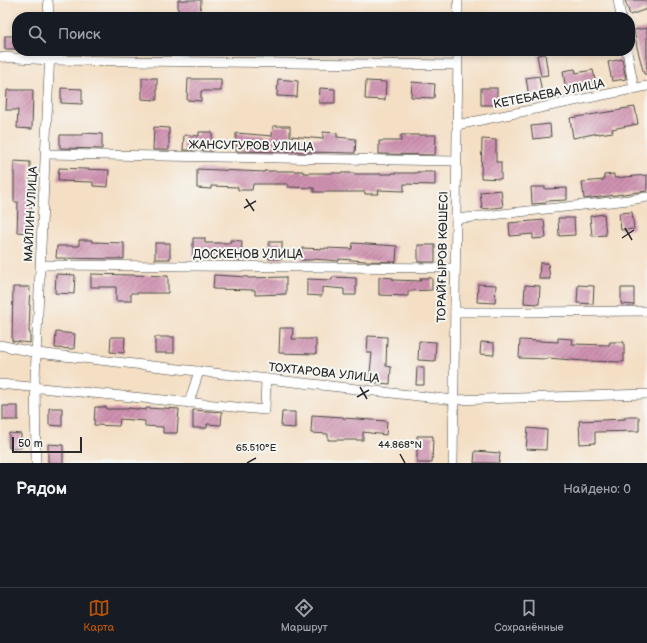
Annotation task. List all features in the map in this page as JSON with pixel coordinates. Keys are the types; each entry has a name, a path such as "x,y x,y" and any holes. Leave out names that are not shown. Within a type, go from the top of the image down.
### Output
{"street":[{"path":"48,0 49,12"},
{"path":"458,0 458,12"},
{"path":"618,0 620,12"},
{"path":"0,57 25,56"},
{"name":"МАЙЛИН УЛИЦА","path":"36,463 37,352 50,56"},
{"path":"91,56 457,65"},
{"name":"ТОРАЙҒЫРОВ КӨШЕСІ","path":"453,463 458,56"},
{"path":"628,56 634,89"},
{"name":"КЕТЕБАЕВА УЛИЦА","path":"457,125 647,86"},
{"name":"ЖАНСУГУРОВ УЛИЦА","path":"46,154 456,161"},
{"path":"456,219 647,197"},
{"name":"ДОСКЕНОВ УЛИЦА","path":"41,264 455,268"},
{"path":"454,312 647,311"},
{"name":"ТОХТАРОВА УЛИЦА","path":"0,345 37,352 454,400 647,394"},
{"path":"189,403 199,371"},
{"path":"0,384 36,383 189,403 264,410 266,379"}],"building":[{"path":"178,0 201,0 200,12 178,12"},
{"path":"625,0 646,0 647,9 635,13 635,12 629,12"},
{"path":"647,28 647,74 644,74 637,47 635,30"},
{"path":"5,36 12,36 12,49 5,49"},
{"path":"537,56 545,56 548,75 541,76"},
{"path":"622,59 626,79 612,81 608,62"},
{"path":"575,69 576,73 593,70 596,84 566,91 563,71"},
{"path":"539,76 542,94 529,97 526,78"},
{"path":"142,78 157,78 157,100 142,99"},
{"path":"188,79 221,79 221,91 201,91 201,101 187,100"},
{"path":"278,79 298,81 297,97 277,96"},
{"path":"366,81 386,82 385,100 365,99"},
{"path":"412,82 435,84 434,98 411,97"},
{"path":"61,88 82,89 82,104 61,103"},
{"path":"320,88 335,89 335,103 319,103"},
{"path":"481,88 497,88 497,105 481,105"},
{"path":"7,90 33,90 32,129 17,128 18,110 6,110"},
{"path":"635,107 638,124 612,129 613,132 573,138 570,118"},
{"path":"550,124 551,137 533,139 531,126"},
{"path":"273,126 290,126 290,136 323,139 323,132 337,133 337,137 356,139 355,153 236,151 236,133 272,136"},
{"path":"154,127 169,128 169,150 153,150"},
{"path":"199,132 212,132 212,151 183,150 184,135 199,136"},
{"path":"83,133 102,134 102,149 60,148 60,135 83,135"},
{"path":"401,135 436,135 435,155 379,154 379,141 401,141"},
{"path":"482,139 496,140 496,162 501,162 501,179 481,178"},
{"path":"14,161 30,162 30,188 32,188 30,233 17,232 18,202 14,202"},
{"path":"59,168 109,170 108,187 93,186 93,182 58,181"},
{"path":"197,169 264,172 303,171 303,173 354,174 435,172 435,185 404,184 404,191 378,190 379,194 365,194 365,192 314,192 314,188 288,187 288,184 253,184 252,190 238,190 238,187 211,186 211,189 197,188"},
{"path":"614,174 614,178 647,175 647,191 584,199 582,182 604,180 604,175"},
{"path":"531,187 545,187 545,189 567,188 567,200 546,201 546,203 532,204"},
{"path":"501,190 503,207 482,209 480,192"},
{"path":"632,212 634,229 621,230 619,213"},
{"path":"604,214 606,235 592,236 590,216"},
{"path":"558,218 574,218 575,235 559,236"},
{"path":"544,220 546,238 533,239 533,234 510,236 509,223"},
{"path":"193,238 205,238 205,243 230,243 230,240 242,241 241,260 193,259"},
{"path":"79,240 124,243 124,259 56,258 57,246 79,246"},
{"path":"269,242 282,242 282,259 269,259"},
{"path":"155,243 170,243 170,259 155,259"},
{"path":"353,243 397,246 396,262 339,259 339,261 313,259 301,260 302,248 352,249"},
{"path":"418,245 435,245 435,262 418,262"},
{"path":"540,263 548,263 550,279 539,279"},
{"path":"56,274 75,275 74,294 55,293"},
{"path":"91,274 168,276 168,293 131,293 131,301 116,301 116,287 91,287"},
{"path":"214,275 248,278 286,277 286,294 255,295 255,290 213,289"},
{"path":"332,277 356,278 356,295 344,295 344,289 322,287 322,296 307,295 307,279 332,280"},
{"path":"379,277 393,278 393,280 421,281 420,278 432,278 432,290 408,291 408,296 379,295"},
{"path":"478,284 496,285 495,303 477,302"},
{"path":"525,285 540,286 539,304 524,303"},
{"path":"578,285 594,286 593,304 577,303"},
{"path":"13,287 30,287 30,343 12,341"},
{"path":"621,288 634,288 634,305 621,304"},
{"path":"280,328 293,328 292,339 316,339 316,354 279,353"},
{"path":"56,332 75,334 74,349 55,348"},
{"path":"368,336 387,337 386,366 391,367 390,384 369,382 372,353 367,353"},
{"path":"111,337 125,337 124,353 110,352"},
{"path":"155,337 174,337 174,353 155,353"},
{"path":"558,338 573,339 572,344 609,345 610,342 624,342 624,362 519,358 520,340 558,342"},
{"path":"419,341 436,342 435,361 418,360"},
{"path":"481,342 494,343 494,355 480,354"},
{"path":"417,367 424,367 424,385 416,385"},
{"path":"3,406 18,406 18,420 3,420"},
{"path":"95,407 106,407 106,409 128,408 146,410 146,408 179,409 177,433 163,433 163,427 145,426 145,421 120,419 119,426 94,425"},
{"path":"49,408 62,408 62,426 49,425"},
{"path":"193,410 222,412 221,425 207,424 207,428 193,428"},
{"path":"282,412 295,412 295,428 281,427"},
{"path":"312,415 387,421 386,435 363,432 363,440 328,440 328,434 311,433"},
{"path":"625,417 639,417 639,431 595,432 595,443 580,444 579,421 625,419"},
{"path":"528,428 547,430 546,450 526,449"},
{"path":"9,433 21,434 21,448 9,448"},
{"path":"417,436 433,436 432,463 417,463"},
{"path":"48,444 63,445 63,463 48,463"},
{"path":"475,451 500,453 499,463 474,463"}]}
